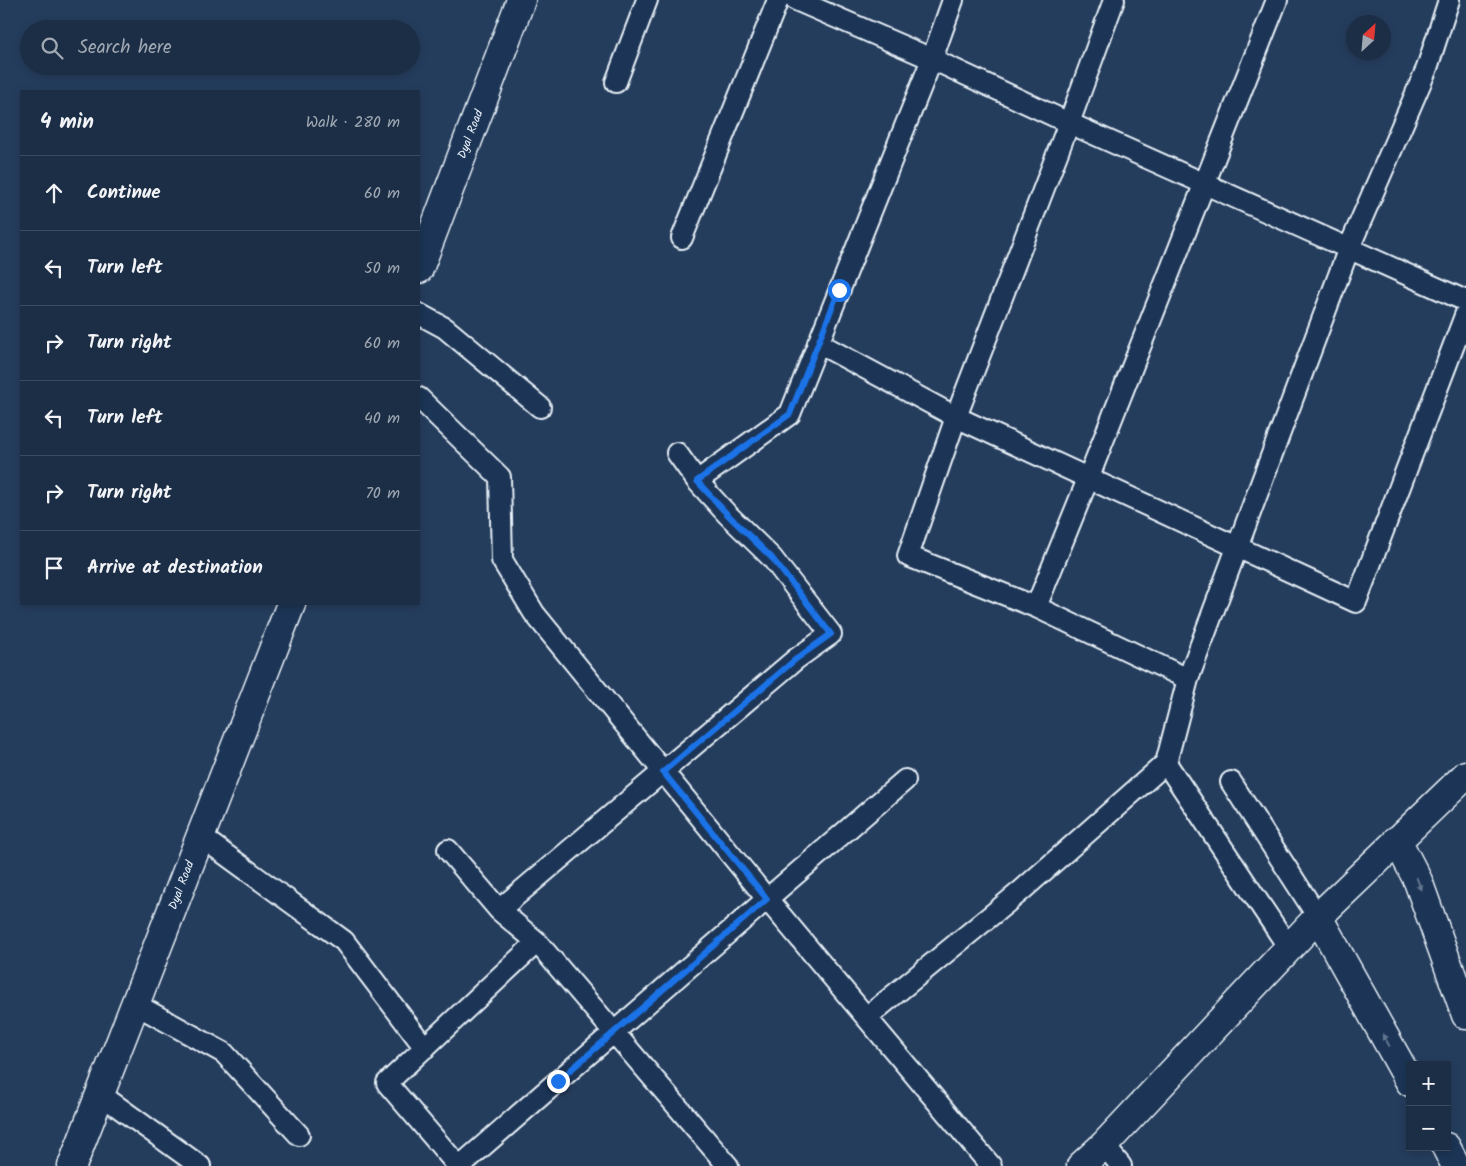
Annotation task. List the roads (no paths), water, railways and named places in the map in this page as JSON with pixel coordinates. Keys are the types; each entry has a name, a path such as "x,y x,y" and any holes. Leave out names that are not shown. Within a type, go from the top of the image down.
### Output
{"street":[{"name":"Dyal Road","path":"420,265 521,0"},
{"path":"616,82 647,0"},
{"path":"682,238 778,0"},
{"path":"796,0 932,58 1069,123 1466,301"},
{"path":"697,481 790,414 932,58 953,0"},
{"path":"1114,0 1069,123 956,417 908,556 1036,607 1188,679"},
{"path":"1036,607 1277,0"},
{"path":"866,1017 1021,892 1166,763 1188,679 1349,248 1426,68 1449,0"},
{"path":"818,343 956,417 1356,602 1466,313"},
{"path":"420,315 445,328 540,407"},
{"path":"420,399 500,477 502,560 534,614 767,899 991,1166"},
{"path":"499,910 796,659 831,634 772,558 727,514 697,481 677,453"},
{"name":"Dyal Road","path":"72,1166 290,605"},
{"path":"1166,763 1289,948"},
{"path":"1082,1166 1104,1145 1318,917 1466,775"},
{"path":"537,942 387,1082 459,1166 905,780"},
{"path":"1231,782 1318,917 1406,1075"},
{"path":"200,836 344,942 425,1048"},
{"path":"1398,840 1418,881 1466,1015"},
{"path":"448,850 499,910 537,942 728,1166"},
{"path":"135,1004 224,1053 299,1135"},
{"path":"100,1094 200,1166"},
{"path":"1104,1145 1121,1166"},
{"path":"1448,1151 1456,1166"}]}
